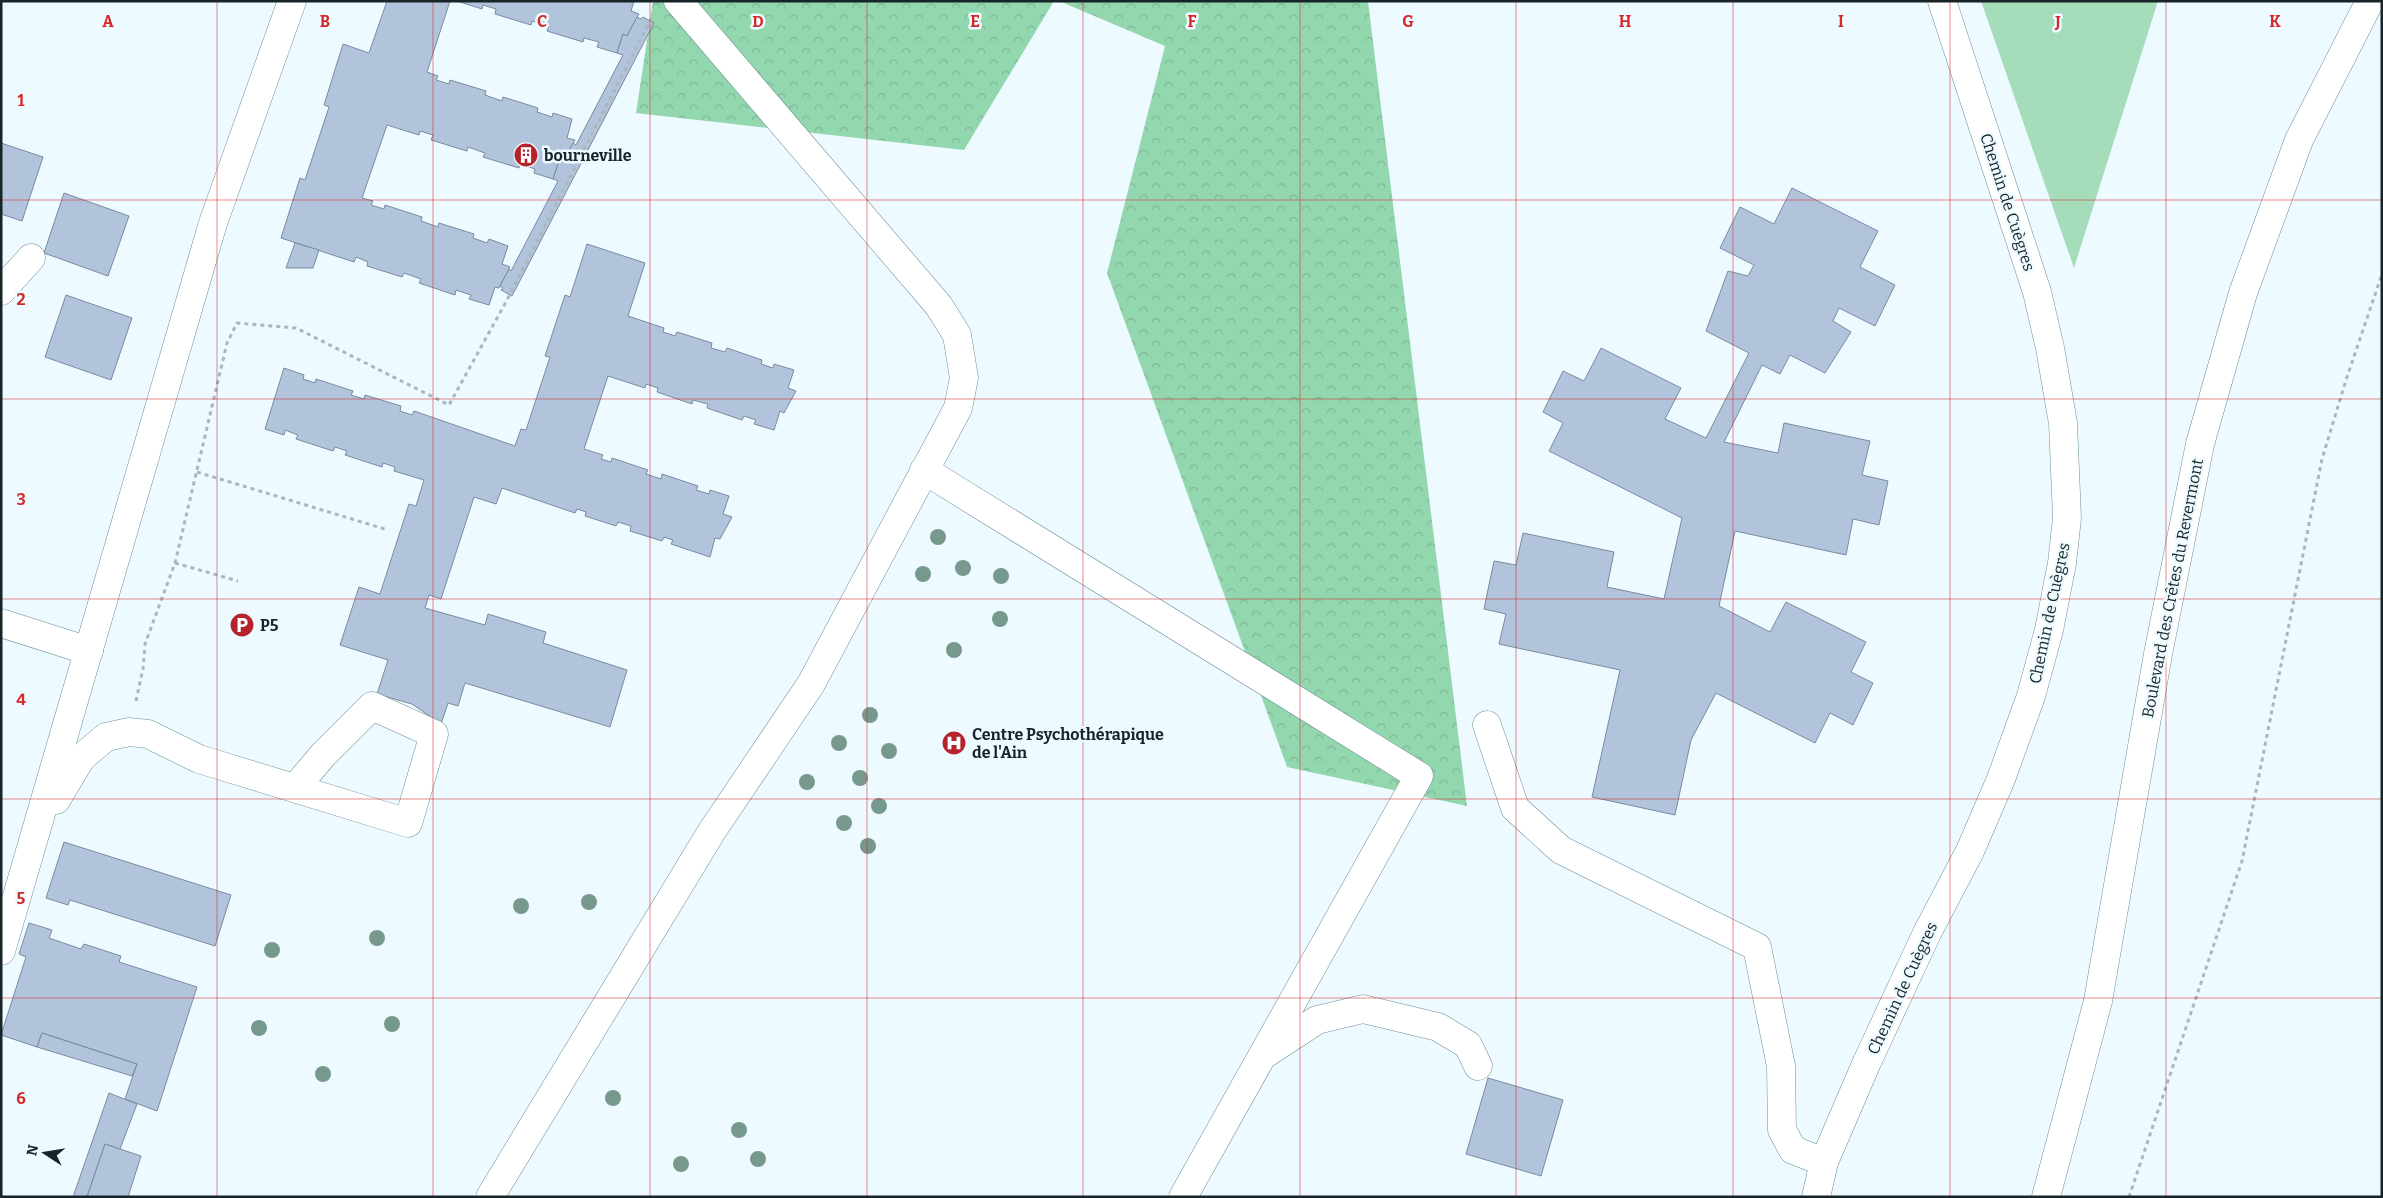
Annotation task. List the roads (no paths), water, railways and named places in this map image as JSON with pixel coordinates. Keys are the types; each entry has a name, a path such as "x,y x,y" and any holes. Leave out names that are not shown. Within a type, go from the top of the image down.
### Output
{"street":[{"path":"1,951 213,223 292,1"},
{"path":"490,1197 712,831 811,684 958,408 964,378 957,335 939,306 678,1"},
{"name":"Chemin de Cuègres","path":"1816,1197 1824,1162 1867,1062 1927,933 1970,851 2001,779 2031,696 2046,640 2062,563 2067,518 2063,423 2050,348 2037,292 1942,1"},
{"name":"Boulevard des Crêtes du Revermont","path":"2046,1197 2098,1001 2158,654 2200,444 2243,293 2299,140 2370,1"},
{"path":"1,291 31,258"},
{"path":"924,470 1419,776 1183,1197"},
{"path":"1,623 89,651"},
{"path":"35,836 81,758 106,737 128,732 148,734 199,760 408,823 434,734 372,706 295,788"},
{"path":"1487,725 1515,808 1561,850 1757,948 1781,1066 1782,1130 1793,1150 1824,1162"},
{"path":"1262,1057 1317,1020 1363,1009 1438,1027 1468,1045 1478,1066"}],"place":[{"name":"bourneville","path":"526,155"},
{"name":"P5","path":"242,625"},
{"name":"Centre Psychothérapique de l'Ain","path":"954,743"}]}
